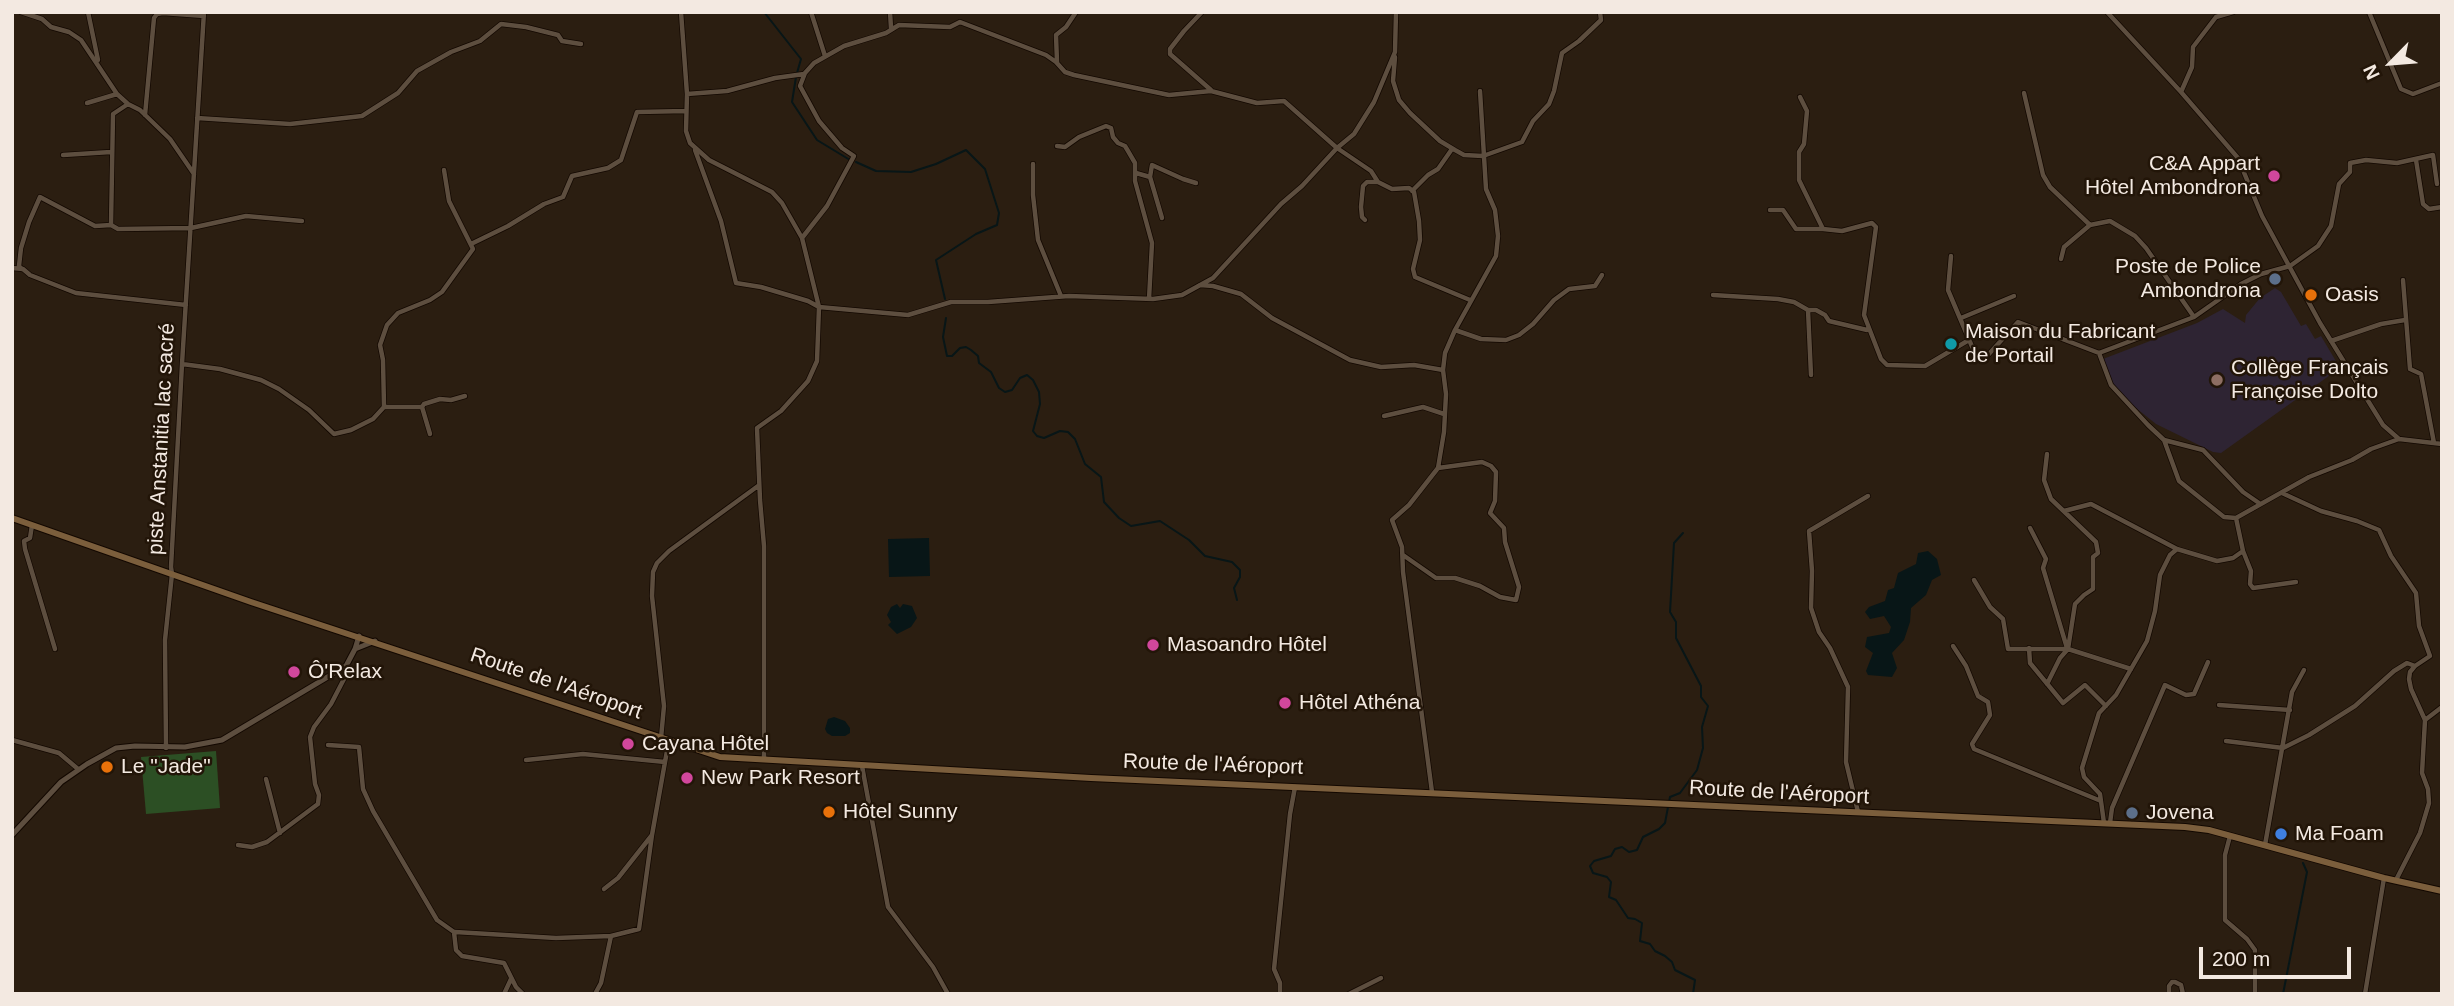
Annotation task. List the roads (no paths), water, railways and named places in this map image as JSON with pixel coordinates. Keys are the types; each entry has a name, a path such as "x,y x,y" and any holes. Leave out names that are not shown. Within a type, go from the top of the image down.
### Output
{"main road":[{"name":"Route de l'Aéroport","path":"13,518 251,602 359,635 720,757 1294,789 1432,792 1663,805 2185,827 2230,836 2442,891"}],"street":[{"path":"21,12 42,19 51,27 69,32 82,40 117,94 145,115 170,139 194,175"},
{"path":"88,12 99,64"},
{"path":"681,12 687,93 686,131 690,144 709,160 772,192 791,215 802,238 819,307 817,361 808,381 780,411 757,428 764,546 764,760"},
{"path":"811,12 825,56"},
{"path":"890,12 891,29"},
{"path":"1057,63 1056,35 1066,27 1076,12"},
{"path":"1202,12 1170,49 1170,54 1211,91"},
{"path":"1396,12 1394,81 1399,100 1440,141 1464,155 1483,156 1522,142 1533,121 1549,103 1562,53 1601,20 1600,12"},
{"path":"2107,12 2238,158 2262,216 2331,341 2369,405 2383,425 2399,439"},
{"path":"2181,92 2192,66 2193,47 2216,17 2233,12"},
{"path":"2368,12 2401,89 2413,94 2442,83"},
{"path":"145,115 154,18 163,13 204,14"},
{"name":"piste Anstanitia lac sacré","path":"166,748 165,640 172,574 204,14"},
{"path":"802,238 827,206 854,156 842,148 819,121 800,86 804,74 825,56 844,46 886,33 899,25 950,27 960,22 1046,55 1065,72 1169,95 1211,91 1257,103 1284,101 1337,148 1371,171 1378,182"},
{"path":"197,118 290,124 362,116 398,93 417,71 451,52 480,41 501,24 526,27 558,35 562,41 581,44"},
{"path":"695,150 721,221 736,283 808,300 819,307 908,315 951,302 1061,296 1149,299 1182,295 1213,278 1281,204 1354,134 1384,80 1395,52"},
{"path":"687,93 727,91 775,78 804,74"},
{"path":"1432,792 1402,547 1392,520 1409,505 1438,468 1444,432 1445,353 1496,256 1498,236 1495,210 1486,189 1480,91"},
{"path":"2024,93 2043,175 2050,187 2090,225"},
{"path":"87,103 117,94"},
{"path":"1800,97 1807,111 1804,144 1799,152 1799,180 1823,229"},
{"path":"111,225 113,114 128,104"},
{"path":"471,244 544,204 563,197 572,176 608,168 621,160 637,112 686,111"},
{"path":"1057,146 1065,147 1079,137 1106,126 1111,128 1118,143 1125,146 1135,163 1135,181 1152,243 1149,299"},
{"path":"1412,191 1438,169 1452,148"},
{"path":"63,155 111,152"},
{"path":"1951,256 1948,290 1976,356 1980,359 2002,341 2015,324 2023,323 2099,353 2194,317 2241,284 2262,274 2290,266 2318,246 2331,226 2339,184 2350,172 2350,163 2366,160 2397,163 2433,155 2437,184"},
{"path":"2416,160 2423,204 2429,209 2442,207"},
{"path":"1033,164 1038,240 1061,296"},
{"path":"1162,218 1150,177 1152,165 1196,183"},
{"path":"182,363 220,369 261,380 299,403 326,424 334,434 351,430 373,419 384,407 380,345 387,325 398,313 442,292 473,249 449,201 444,170"},
{"path":"1136,173 1150,177"},
{"path":"1365,220 1361,207 1363,186 1371,181 1392,189 1409,188 1419,221 1420,240 1413,269 1415,277 1471,300"},
{"path":"186,305 76,293 37,278 23,269 19,266 21,248 27,225 40,197 95,226 111,225 118,229 191,228 246,216 302,221"},
{"path":"1770,210 1783,210 1796,229 1842,231 1872,223 1876,227 1864,315 1868,330 1886,365 1925,366 1969,340"},
{"path":"2061,259 2064,247 2090,225 2110,221 2135,236 2194,317"},
{"path":"12,268 23,269"},
{"path":"1455,330 1481,339 1506,340 1519,335 1533,324 1554,300 1569,289 1595,286 1602,275"},
{"path":"2403,280 2410,369 2421,374 2434,443"},
{"path":"1199,285 1241,294 1272,318 1350,360 1381,367 1414,365 1443,370"},
{"path":"1713,295 1794,302 1808,310 1816,310 1829,321 1868,330"},
{"path":"1961,318 2014,296"},
{"path":"1808,310 1811,375"},
{"path":"2331,341 2381,324 2405,320"},
{"path":"2099,353 2111,385 2164,440 2179,481 2224,517 2236,518 2259,503 2371,449 2399,439 2442,444"},
{"path":"384,407 422,408 425,404 440,399 451,400 466,396"},
{"path":"1384,416 1423,407 1444,414"},
{"path":"422,408 430,434"},
{"path":"2164,440 2203,450 2243,492 2259,503"},
{"path":"2047,454 2044,480 2051,499 2096,542 2098,553 2093,557 2093,589 2075,604 2068,649 2060,658 2047,684"},
{"path":"1402,554 1436,578 1455,578 1480,586 1500,597 1516,600 1519,587 1505,542 1504,528 1490,513 1494,501 1496,472 1482,462 1438,468"},
{"path":"661,737 664,706 652,596 653,572 657,563 670,551 759,485"},
{"path":"2281,493 2320,511 2379,530 2391,556 2416,593 2419,626 2430,656 2410,671 2409,678 2411,690 2425,720 2422,773 2428,789 2429,803 2420,833 2396,880"},
{"path":"1858,813 1846,762 1848,687 1830,648 1819,632 1811,608 1809,531 1868,496"},
{"path":"2064,511 2091,504 2177,549 2217,561 2233,558 2243,551"},
{"path":"2236,518 2253,588 2296,582"},
{"path":"32,524 30,538 24,541 25,549 55,649"},
{"path":"2029,528 2046,559 2043,568 2045,579 2068,649"},
{"path":"2107,823 2100,794 2084,777 2082,768 2099,713 2116,695 2147,641 2160,575 2170,555 2177,549"},
{"path":"1974,580 1990,607 2003,619 2008,649 2068,649 2131,669"},
{"path":"238,845 252,847 267,842 318,804 320,800 315,784 310,737 340,687 359,635"},
{"path":"355,649 375,641"},
{"path":"1953,646 1966,666 1978,696 1988,702 1990,715 1972,744 1974,749 2102,801"},
{"path":"2029,648 2030,663 2063,703 2085,685 2106,706"},
{"path":"2107,823 2165,685 2186,695 2194,694 2208,662"},
{"path":"2226,741 2283,748 2355,706 2394,671 2407,663 2415,666"},
{"path":"12,835 61,782 78,769 116,748 185,747 222,740 346,666"},
{"path":"2265,845 2292,692 2304,670"},
{"path":"2219,705 2290,710"},
{"path":"2425,720 2442,707"},
{"path":"12,740 59,753 78,769"},
{"path":"328,745 359,747 363,789 373,811 437,920 454,932 556,938 611,936 639,929 669,740"},
{"path":"526,760 583,754 665,762"},
{"path":"862,766 888,907 933,967 948,994"},
{"path":"266,779 280,833"},
{"path":"1280,994 1280,983 1274,969 1294,789"},
{"path":"604,889 618,878 652,835"},
{"path":"2230,836 2225,855 2225,920 2247,939 2255,950 2255,994"},
{"path":"2365,994 2384,878"},
{"path":"454,932 456,950 462,956 504,963 516,987 523,994"},
{"path":"596,994 611,936"},
{"path":"504,994 511,978"},
{"path":"1349,994 1381,978"},
{"path":"2169,993 2169,986 2175,982 2181,985 2183,994"}],"waterway":[{"path":"764,12 801,59 797,73"},
{"path":"796,77 792,102 817,140 850,160"},
{"path":"856,162 876,171 911,172 966,150 985,169 999,213 997,225 976,234 936,260 945,299"},
{"path":"946,318 943,337 947,356 952,356 960,348 971,350 978,356 979,363 991,372 999,388 1005,392 1012,390 1020,378 1027,375 1033,380 1039,392 1040,404 1033,431 1037,436 1044,438 1060,431 1068,432 1075,439 1085,464 1101,477 1104,502 1131,526 1160,521 1189,540 1205,556 1232,562 1240,570 1240,577 1234,588 1237,600"},
{"path":"1669,802 1670,797 1680,793 1697,770 1703,748 1702,727 1708,706 1701,697 1701,686 1676,638 1676,622 1670,612 1674,543 1683,533"},
{"path":"1668,807 1665,823 1643,837 1637,850 1629,852 1622,847 1615,849 1611,856 1594,861 1590,866 1593,873 1607,877 1611,882 1609,897 1616,900 1628,918 1642,923 1640,941 1650,944 1655,951 1665,956 1672,962 1675,970 1695,980 1693,994"},
{"path":"2283,994 2307,872 2303,863"}],"place":[{"name":"C&A Appart Hôtel Ambondrona","path":"2274,176"},
{"name":"Poste de Police Ambondrona","path":"2275,279"},
{"name":"Oasis","path":"2311,295"},
{"name":"Maison du Fabricant de Portail","path":"1951,344"},
{"name":"Collège Français Françoise Dolto","path":"2217,380"},
{"name":"Masoandro Hôtel","path":"1153,645"},
{"name":"Ô'Relax","path":"294,672"},
{"name":"Hôtel Athéna","path":"1285,703"},
{"name":"Cayana Hôtel","path":"628,744"},
{"name":"Le \"Jade\"","path":"107,767"},
{"name":"New Park Resort","path":"687,778"},
{"name":"Hôtel Sunny","path":"829,812"},
{"name":"Jovena","path":"2132,813"},
{"name":"Ma Foam","path":"2281,834"}]}
